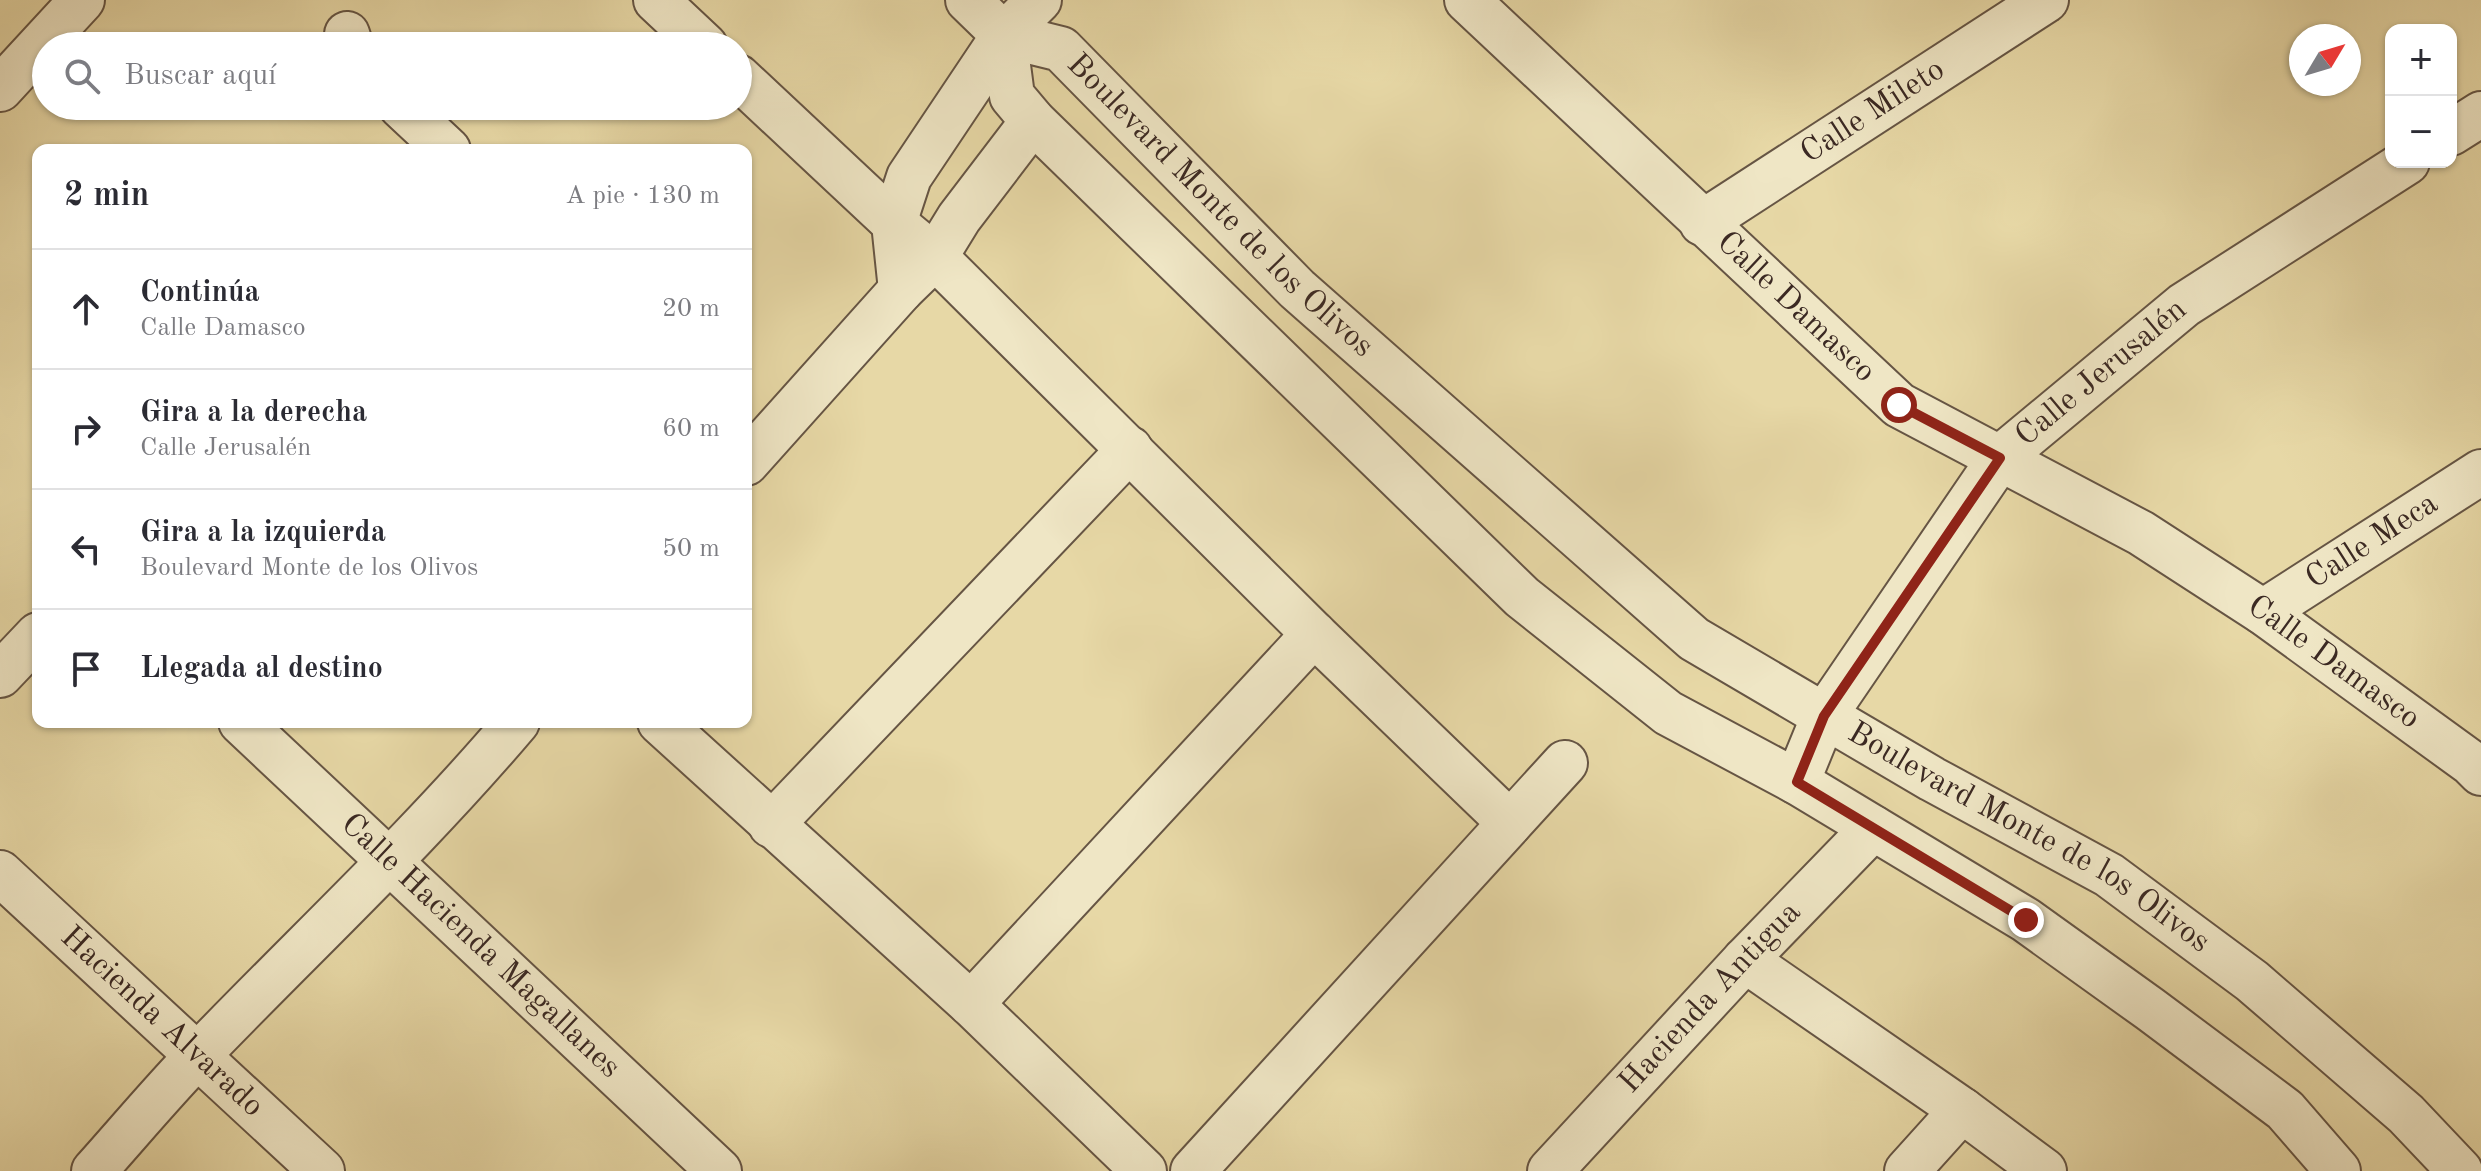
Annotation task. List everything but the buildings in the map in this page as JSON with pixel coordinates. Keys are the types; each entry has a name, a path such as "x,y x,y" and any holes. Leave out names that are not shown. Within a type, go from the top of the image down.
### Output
{"street":[{"path":"53,32 82,0"},
{"path":"656,0 690,32"},
{"path":"968,0 1004,35"},
{"path":"901,290 894,223 909,177 1004,35 1039,0"},
{"name":"Calle Damasco","path":"1467,0 1899,405 2141,533 2263,612 2481,773"},
{"name":"Calle Mileto","path":"1702,223 2046,0"},
{"name":"Boulevard Monte de los Olivos","path":"2338,1171 2285,1110 2026,920 1797,782 1668,713 1522,597 1033,121 1012,96 1004,35 1061,49 1297,289 1694,639 1932,779 2109,875 2252,981 2406,1114 2460,1171"},
{"path":"0,89 32,54"},
{"path":"752,90 894,223 935,257 1314,634 1510,823"},
{"path":"2457,129 2481,114"},
{"path":"416,120 442,144"},
{"path":"752,445 935,257 959,218 1033,121"},
{"name":"Calle Jerusalén","path":"1797,782 1824,716 2000,458 2184,305 2398,168"},
{"path":"771,825 1130,449"},
{"name":"Calle Meca","path":"2263,612 2481,472"},
{"path":"971,1004 1314,634"},
{"path":"0,675 32,641"},
{"name":"Calle Hacienda Magallanes","path":"247,728 719,1171"},
{"path":"94,1171 197,1056 389,862 512,728"},
{"path":"666,728 971,1004 1144,1171"},
{"path":"1193,1171 1565,763"},
{"name":"Hacienda Antigua","path":"1550,1171 1745,960 1873,828"},
{"name":"Hacienda Alvarado","path":"0,873 322,1171"},
{"path":"1745,960 1962,1110 2044,1171"},
{"path":"1907,1171 1962,1110"}],"route":[{"path":"1899,405 2000,458 1824,716 1797,782 2026,920"}]}
